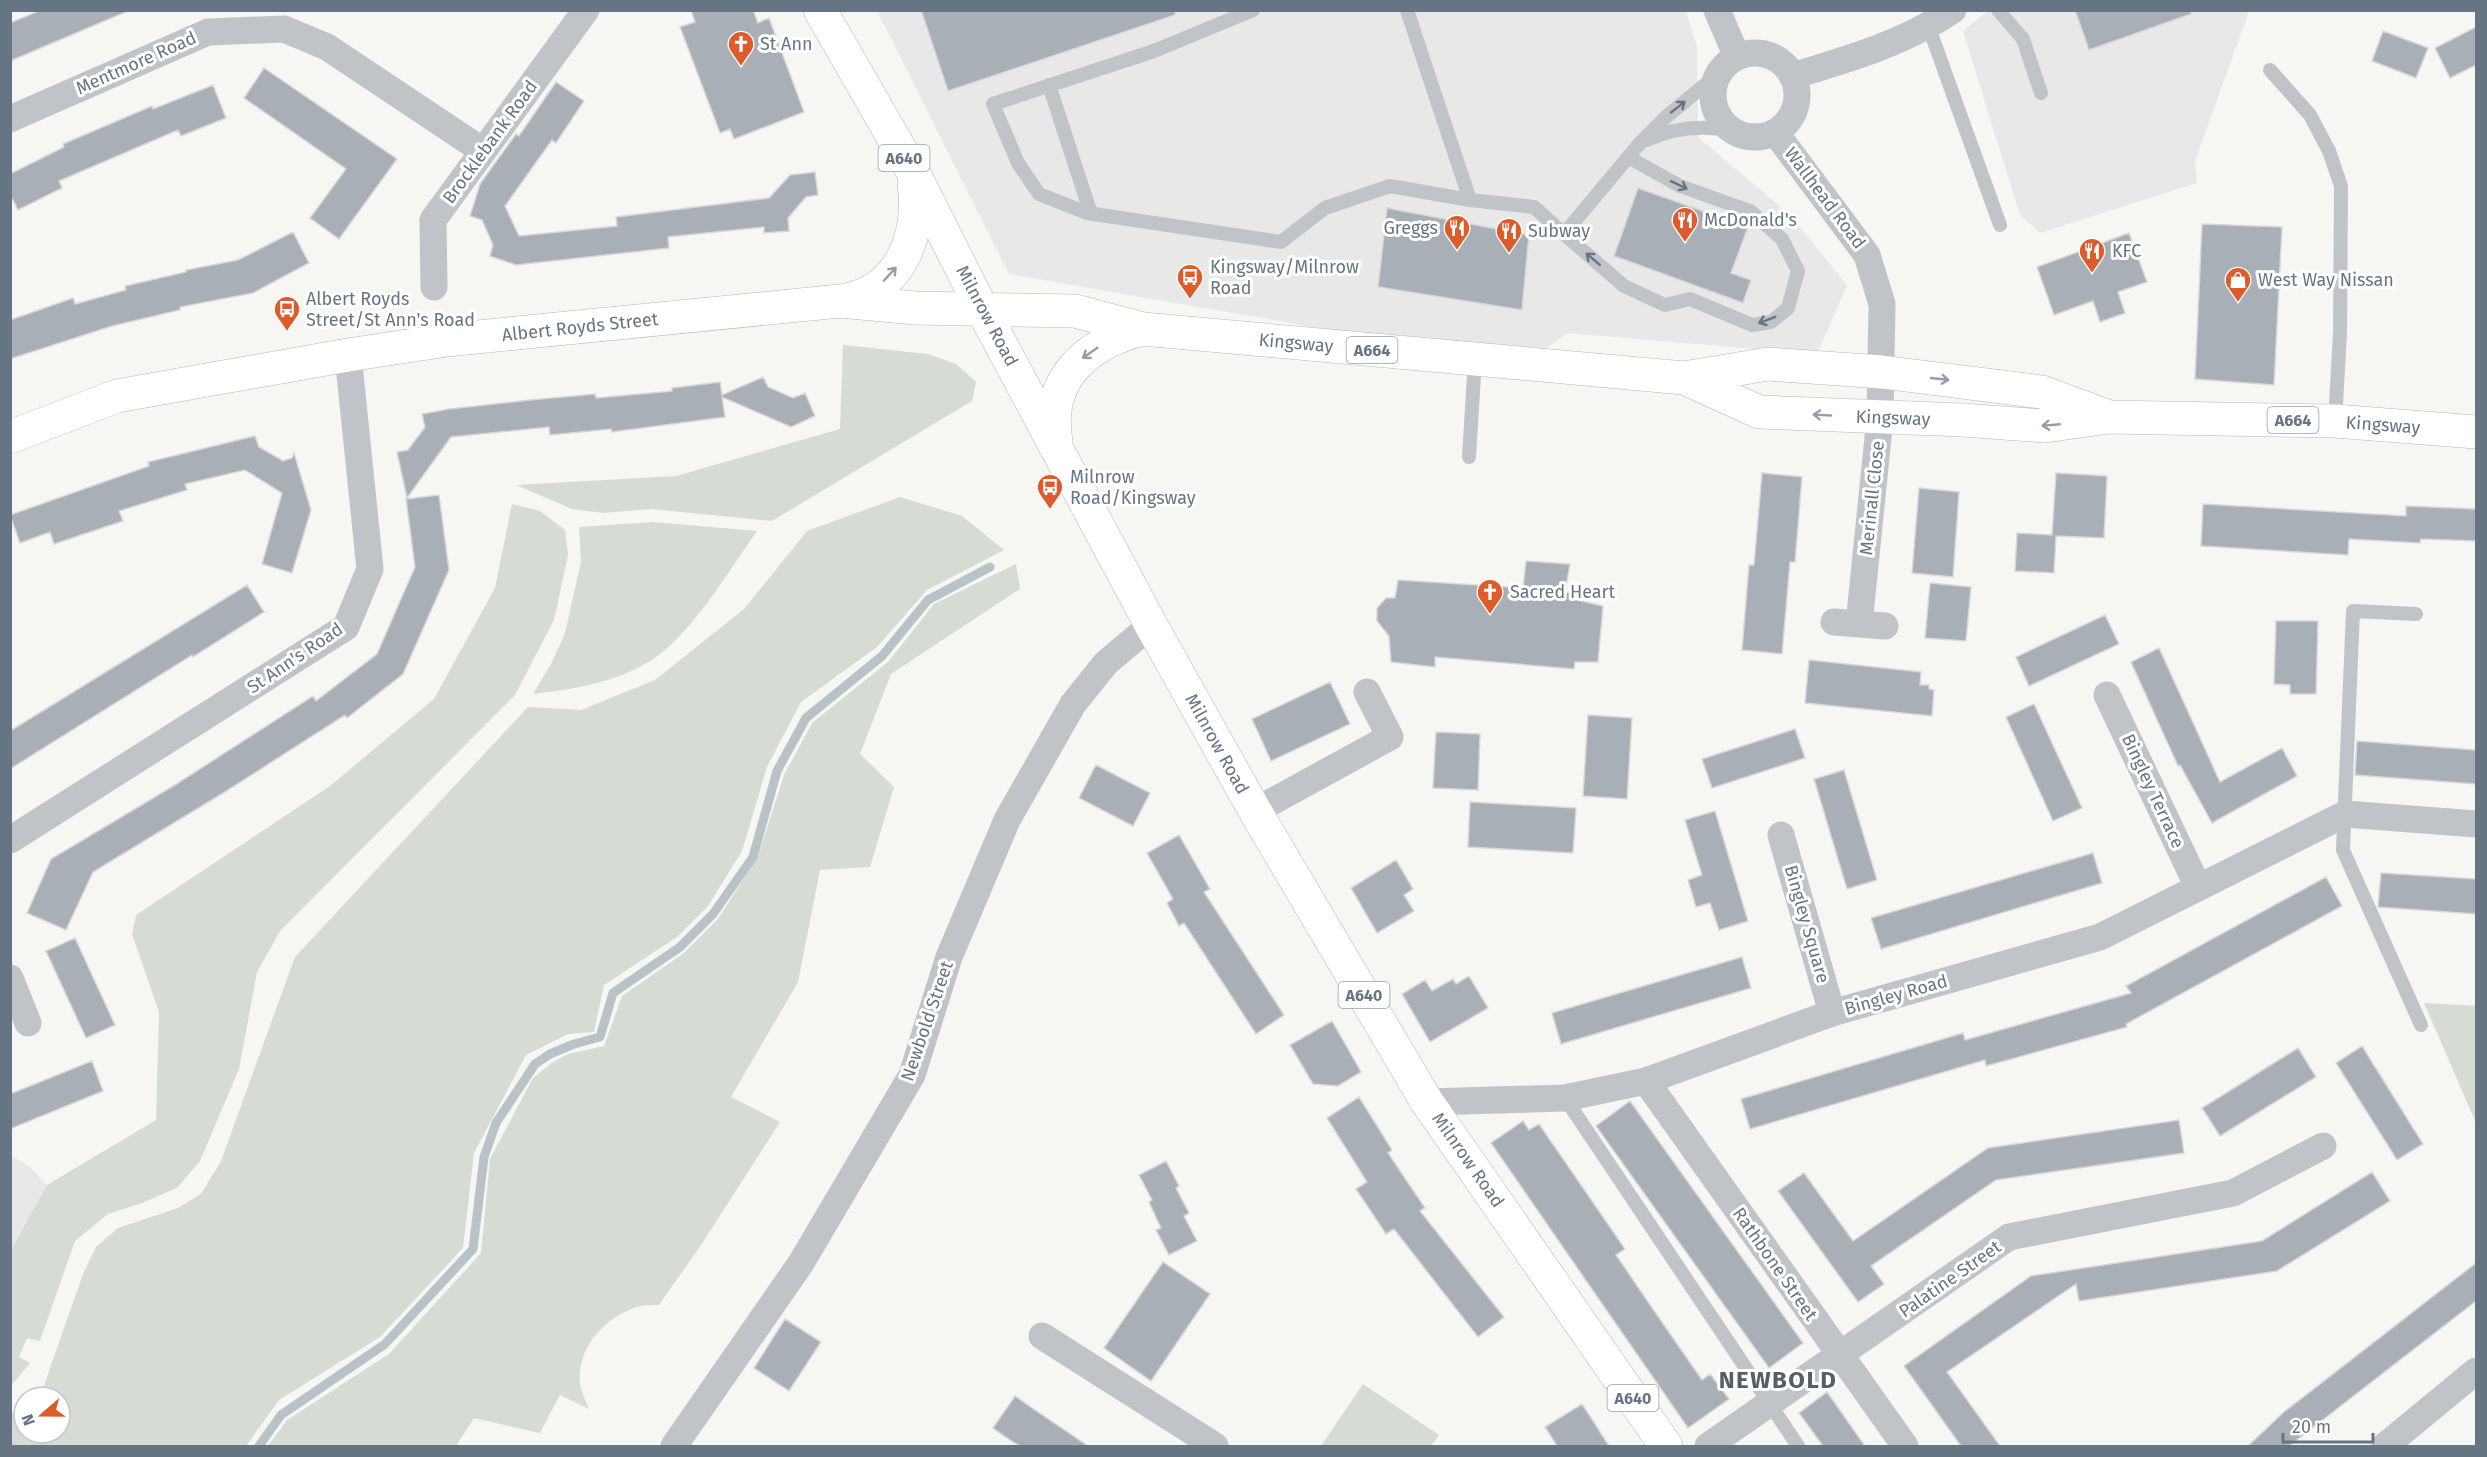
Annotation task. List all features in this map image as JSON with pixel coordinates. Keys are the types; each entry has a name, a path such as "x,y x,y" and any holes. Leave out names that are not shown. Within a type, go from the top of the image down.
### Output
{"main road":[{"name":"Milnrow Road","path":"820,10 912,170 982,309 1151,626 1255,811 1427,1101 1666,1446"},
{"name":"A664","path":"840,301 853,299 877,287 902,260 909,248 915,225 916,197 912,170"},
{"name":"Albert Royds Street","path":"10,437 117,396 447,340 840,301 915,308 982,309"},
{"name":"Kingsway","path":"982,309 1075,310 1143,329 1684,378 1768,364 1882,372 2042,392 2109,417"},
{"name":"A664","path":"1059,453 1053,412 1059,390 1068,375 1093,350 1143,329"},
{"name":"Kingsway","path":"1684,378 1759,412 1963,420 2045,426 2109,417 2335,421 2476,432"}],"street":[{"name":"Brocklebank Road","path":"434,287 433,220 586,10"},
{"path":"1717,10 1727,65"},
{"path":"1792,76 1867,53 1928,26 1953,10"},
{"name":"Mentmore Road","path":"10,119 208,32 284,29 327,47 483,151"},
{"path":"1749,53 1762,53 1774,57 1785,65 1797,89 1792,116 1783,127 1759,137 1746,136 1734,131 1724,123 1716,112 1713,87 1727,65 1749,53"},
{"name":"Wallhead Road","path":"1775,132 1867,255 1882,304 1882,372"},
{"name":"St Ann's Road","path":"10,840 346,627 370,569 348,355"},
{"name":"Merinall Close","path":"1859,624 1880,418 1882,372"},
{"name":"Newbold Street","path":"674,1446 801,1263 912,1075 949,957 1007,820 1073,704 1106,663 1151,626"},
{"path":"1255,811 1390,737 1367,692"},
{"name":"Bingley Terrace","path":"2107,695 2198,887"},
{"path":"2345,814 2476,824"},
{"name":"Bingley Road","path":"1427,1101 1565,1098 1646,1081 1832,1013 2100,937 2345,814"},
{"name":"Bingley Square","path":"1781,835 1832,1013"},
{"path":"10,978 28,1023"},
{"name":"Rathbone Street","path":"1646,1081 1905,1446"},
{"name":"Palatine Street","path":"1708,1446 2009,1237 2233,1193 2323,1146"},
{"path":"1042,1336 1215,1446"},
{"path":"2385,1446 2476,1371"}],"lane":[{"path":"1254,10 1154,51 993,104 1018,163 1039,194 1091,214 1281,242 1324,208 1390,186 1470,200 1534,207 1624,286 1665,305 1690,299 1752,325 1771,322 1788,308 1798,271 1782,239 1750,212 1680,186 1628,158"},
{"path":"1407,10 1470,200"},
{"path":"1998,10 2023,39 2041,93"},
{"path":"1928,26 2000,225"},
{"path":"1564,234 1640,143 1666,117 1727,65"},
{"path":"2270,70 2310,115 2329,152 2341,186 2340,333 2335,421"},
{"path":"1049,85 1091,214"},
{"path":"1640,143 1667,131 1713,127 1734,131"},
{"path":"1469,457 1475,359"},
{"path":"2416,614 2353,611 2343,850 2421,1025"},
{"path":"1565,1098 1798,1446"}],"shaded area":[{"path":"877,11 1686,11 1697,47 1698,137 1790,215 1847,285 1817,354 1567,333 1525,364 1009,274"},
{"path":"1988,11 2249,11 2195,161 2197,183 2040,233 2020,215 1963,31"},
{"path":"843,345 928,354 956,364 976,382 972,401 772,521 651,509 603,513 572,509 516,485 676,476 840,429"},
{"path":"900,497 962,516 1004,550 927,590 877,647 801,702 767,767 742,851 708,906 677,937 604,985 594,1032 568,1034 526,1055 474,1153 463,1248 380,1337 279,1400 246,1446 11,1446 12,1413 12,1445 72,1445 72,1385 44,1385 83,1274 96,1247 118,1228 178,1208 201,1194 221,1161 295,957 528,707 581,710 655,680 744,609 807,531"},
{"path":"512,504 540,511 565,530 568,555 554,620 515,695 280,931 257,972 239,1069 200,1161 177,1188 108,1214 75,1241 40,1341 27,1338 19,1357 30,1363 11,1386 11,1250 47,1185 156,1120 159,1012 132,934 136,915 330,786 434,699 495,588"},
{"path":"653,522 757,531 698,615 656,657 628,673 597,683 533,694 551,664 565,633 581,562 579,527"},
{"path":"1016,564 1020,589 891,674 860,754 894,787 870,867 820,870 798,982 731,1097 780,1122 703,1242 659,1305 639,1306 624,1312 594,1336 580,1370 582,1393 589,1409 560,1395 540,1433 474,1418 456,1446 268,1446 287,1420 389,1354 481,1253 490,1159 533,1078 553,1062 568,1054 604,1046 622,996 684,953 718,919 758,856 784,775 812,723 888,662 934,604"},
{"path":"2424,1003 2476,1006 2476,1123"},
{"path":"11,1155 30,1167 47,1185 11,1250"},
{"path":"1363,1384 1439,1435 1431,1446 1321,1446"}],"building":[{"path":"41,10 128,11 10,61 10,23"},
{"name":"St Ann","path":"691,10 753,10 758,23 769,18 804,112 734,139 730,129 720,133 680,27 695,22"},
{"path":"921,10 1175,10 1175,15 948,91"},
{"path":"2075,10 2190,10 2191,14 2089,50"},
{"path":"2476,27 2476,65 2450,78 2435,48"},
{"path":"2383,31 2428,48 2416,78 2372,61"},
{"path":"264,68 397,159 339,239 310,218 346,169 244,98"},
{"path":"556,82 584,101 556,143 552,140 505,206 519,236 617,226 616,217 769,198 790,175 815,172 818,195 806,197 788,218 789,231 764,233 764,227 668,237 669,248 516,265 490,256 493,245 482,220 470,216 480,184 516,134 519,136"},
{"path":"213,85 226,118 181,136 178,130 59,181 62,188 18,210 10,194 10,174 64,147 63,144 152,106 153,109"},
{"path":"1638,188 1748,227 1731,273 1751,280 1743,303 1614,256"},
{"path":"1387,208 1529,235 1522,310 1378,287"},
{"name":"West Way Nissan","path":"2202,224 2282,227 2274,385 2195,379"},
{"path":"293,232 309,263 253,293 180,307 180,310 112,326 10,359 10,320 73,298 75,304 126,290 125,286 186,272 186,270 238,260"},
{"name":"KFC","path":"2129,233 2147,282 2118,292 2125,313 2100,322 2093,301 2054,315 2037,267"},
{"path":"763,377 768,387 793,398 805,393 815,416 791,427 722,397 725,417 612,432 611,429 550,435 549,427 451,437 407,498 397,452 408,450 425,427 422,414 449,409 595,394 596,398 672,391 672,388 720,382 722,395"},
{"path":"255,436 259,447 283,461 292,458 294,453 311,510 292,573 262,564 282,493 245,470 185,484 187,490 119,511 123,521 54,544 50,532 20,543 10,515 149,466 148,462"},
{"path":"1762,473 1802,477 1795,562 1790,562 1782,654 1742,650 1749,565 1754,565"},
{"path":"2056,473 2107,476 2104,538 2056,536 2054,573 2015,571 2017,533 2052,535"},
{"path":"1919,488 1959,492 1953,577 1912,573"},
{"path":"439,495 449,570 403,674 347,718 345,715 93,872 66,930 27,913 51,859 175,785 313,696 316,701 377,654 415,567 406,499"},
{"path":"2203,504 2406,516 2406,506 2476,509 2476,541 2421,539 2420,543 2349,539 2348,555 2201,546"},
{"name":"Sacred Heart","path":"1526,561 1570,564 1565,592 1580,594 1581,601 1603,606 1598,662 1575,662 1574,669 1435,657 1435,667 1391,662 1389,636 1377,621 1377,608 1386,598 1395,598 1398,580 1523,588"},
{"path":"1930,583 1971,587 1966,641 1925,638"},
{"path":"247,585 264,612 10,769 10,731"},
{"path":"2105,615 2119,644 2029,686 2016,657"},
{"path":"2276,621 2318,621 2316,694 2290,694 2290,685 2274,684"},
{"path":"2159,648 2220,782 2282,748 2297,776 2212,823 2180,765 2178,766 2131,662"},
{"path":"1809,660 1921,672 1920,685 1929,685 1929,689 1934,690 1932,716 1805,703"},
{"path":"1330,682 1350,724 1271,761 1252,719"},
{"path":"2034,704 2082,808 2053,821 2006,717"},
{"path":"1588,715 1632,718 1627,799 1583,796"},
{"path":"1795,729 1805,758 1712,788 1702,759"},
{"path":"1436,732 1480,734 1478,790 1433,788"},
{"path":"2357,741 2476,750 2476,784 2355,775"},
{"path":"1096,765 1150,793 1133,826 1079,798"},
{"path":"1844,770 1877,880 1847,889 1814,779"},
{"path":"1470,802 1576,808 1573,853 1468,847"},
{"path":"1715,811 1748,921 1719,930 1710,903 1696,907 1688,880 1702,875 1685,820"},
{"path":"1179,835 1210,889 1204,892 1284,1015 1256,1034 1184,923 1179,926 1167,903 1173,899 1147,853"},
{"path":"2093,853 2102,883 1881,949 1871,918"},
{"path":"1396,860 1413,889 1404,895 1414,911 1377,933 1351,888"},
{"path":"2381,873 2476,879 2476,914 2378,907"},
{"path":"2326,877 2342,906 2126,1024 2127,1027 1986,1066 1985,1060 1750,1129 1741,1099 1963,1033 1965,1040 2131,993 2126,986"},
{"path":"75,938 115,1025 86,1038 46,951"},
{"path":"1742,957 1751,988 1561,1044 1552,1013"},
{"path":"1469,976 1488,1008 1430,1042 1402,994 1425,980 1432,991 1453,979 1456,984"},
{"path":"1332,1021 1361,1072 1338,1086 1313,1084 1290,1045"},
{"path":"2362,1046 2423,1144 2397,1160 2336,1063"},
{"path":"2298,1048 2316,1077 2220,1136 2202,1108"},
{"path":"92,1061 103,1091 10,1129 10,1094"},
{"path":"1359,1097 1392,1150 1388,1153 1425,1208 1420,1211 1504,1317 1478,1337 1394,1229 1386,1234 1356,1189 1367,1182 1327,1118"},
{"path":"1630,1101 1803,1343 1769,1368 1596,1126"},
{"path":"2179,1120 2184,1153 1996,1180 1871,1266 1884,1284 1858,1302 1778,1191 1804,1173 1853,1241 1988,1148"},
{"path":"1523,1121 1529,1130 1539,1124 1625,1249 1616,1255 1659,1318 1702,1380 1710,1374 1729,1399 1688,1428 1491,1143"},
{"path":"1166,1161 1189,1213 1184,1216 1197,1241 1169,1255 1156,1230 1161,1228 1149,1202 1152,1200 1139,1175"},
{"path":"2372,1172 2390,1201 2277,1271 2079,1301 2076,1284 1947,1372 2000,1446 1961,1446 1904,1366 2031,1276 2262,1241"},
{"path":"1163,1262 1210,1294 1151,1381 1104,1348"},
{"path":"2476,1263 2476,1301 2289,1446 2248,1446 2284,1412"},
{"path":"785,1319 821,1342 789,1391 754,1368"},
{"path":"1827,1392 1865,1446 1823,1446 1799,1413"},
{"path":"1015,1396 1088,1446 1020,1446 1010,1440 993,1428"},
{"path":"1582,1404 1609,1446 1557,1446 1545,1427"}],"waterway":[{"path":"259,1446 281,1415 385,1344 473,1249 484,1157 496,1123 535,1064 550,1054 574,1044 600,1037 613,993 680,947 713,914 753,857 777,771 806,718 882,656 928,600 990,567"}],"place":[{"name":"St Ann","path":"741,67"},
{"name":"McDonald's","path":"1685,243"},
{"name":"Greggs","path":"1457,251"},
{"name":"Subway","path":"1509,254"},
{"name":"KFC","path":"2092,274"},
{"name":"Kingsway/Milnrow Road","path":"1190,300"},
{"name":"West Way Nissan","path":"2238,303"},
{"name":"Albert Royds Street/St Ann's Road","path":"287,332"},
{"name":"Milnrow Road/Kingsway","path":"1050,510"},
{"name":"Sacred Heart","path":"1490,615"}],"district":[{"name":"NEWBOLD","path":"1778,1380"}]}
